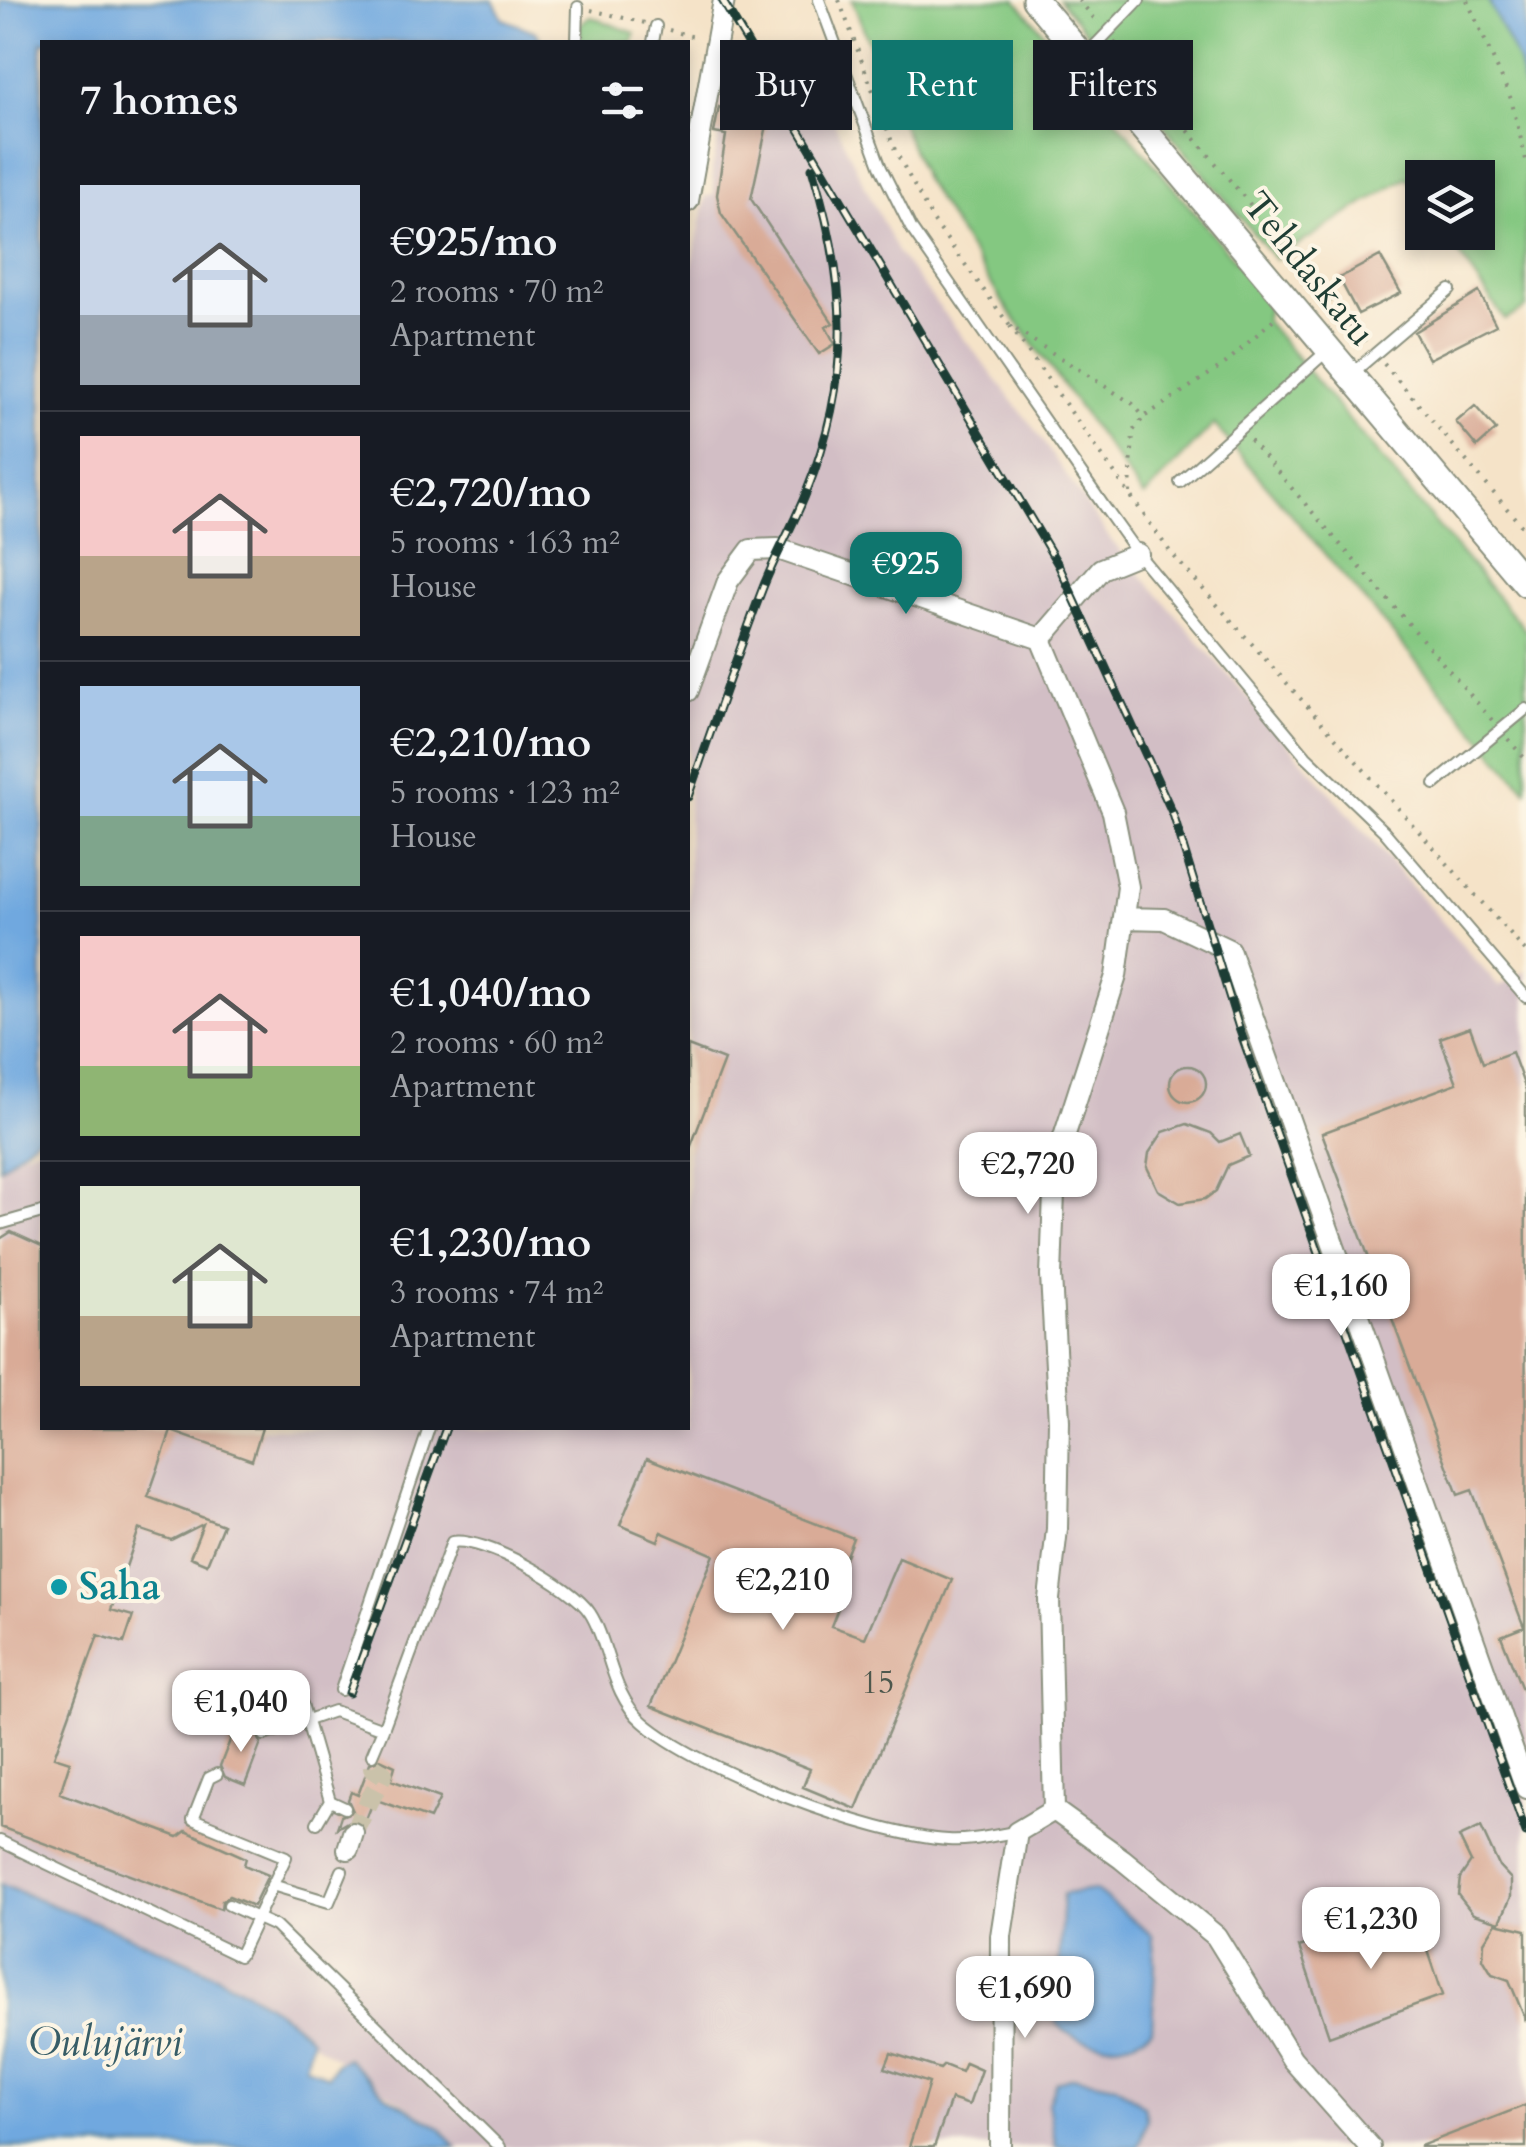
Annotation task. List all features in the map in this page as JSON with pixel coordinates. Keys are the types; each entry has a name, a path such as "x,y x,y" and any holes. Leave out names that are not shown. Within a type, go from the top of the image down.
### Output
{"street":[{"path":"690,182 724,0"},
{"name":"Tehdaskatu","path":"1036,0 1070,40"},
{"name":"Tehdaskatu","path":"1145,130 1327,352 1526,584"},
{"path":"690,685 728,581 751,550 778,549 1041,639 1113,812 1128,888 1124,918 1102,1025 1055,1165 1051,1276 1058,1457 1057,1529 1049,1599 1054,1810"},
{"path":"1041,639 1102,570 1138,554"},
{"path":"1124,918 1164,919 1229,950 1526,1788"},
{"path":"1000,2147 1001,1936 1017,1832 1054,1810"},
{"path":"1054,1810 1122,1858 1216,1936 1292,2059 1370,2147"}],"lane":[{"path":"819,0 881,168 911,228 1138,554 1306,756 1384,831 1526,997"},
{"path":"1101,40 1138,0"},
{"path":"577,40 578,7"},
{"path":"653,40 656,26"},
{"path":"1348,376 1450,290"},
{"path":"1180,482 1327,352"},
{"path":"1435,784 1526,709"},
{"path":"0,1224 40,1213"},
{"path":"341,1690 429,1430"},
{"path":"372,1756 452,1542 469,1538 533,1568 590,1612 609,1670 641,1721 686,1748 743,1777 862,1825 951,1841 1017,1832"},
{"path":"302,1704 330,1801 317,1824"},
{"path":"264,1736 334,1711 383,1729"},
{"path":"0,1841 239,1956 286,1857 193,1819 209,1778 217,1774"},
{"path":"330,1801 345,1808"},
{"path":"272,1885 329,1902 342,1871"},
{"path":"229,1906 275,1926 500,2147"}],"path":[{"path":"839,0 912,185 932,219 1171,553 1526,952"},
{"path":"1079,0 1526,530"},
{"path":"1467,0 1511,99 1526,160"},
{"path":"1130,496 1134,431 1144,417 1226,364 1290,304"},
{"path":"1010,326 1133,404 1144,417"},
{"path":"1240,428 1526,760"}],"shaded area":[{"path":"720,101 720,130 838,130 898,254 1033,427 1110,539 1499,987 1526,971 1526,2147 456,2147 441,2129 212,1975 0,1884 0,1169 22,1152 40,1147 40,1430 690,1430 690,274 706,196 714,195 712,170 719,137 712,135"}],"green space":[{"path":"852,0 1016,0 1050,40 1033,40 1033,130 1125,130 1270,302 1265,320 1526,631 1526,790 1214,424 1144,497 1004,304 924,179 904,130 1013,130 1013,40 872,40 872,50"},
{"path":"1059,0 1526,0 1526,308 1505,320 1457,250 1495,250 1495,160 1405,160 1405,178 1275,259 1167,130 1193,130 1193,40 1092,40"},
{"path":"591,17 635,33 633,40 581,40 579,25"}],"water":[{"path":"0,0 493,0 503,19 536,32 541,40 40,40 40,1135 0,1168"},
{"path":"1488,0 1526,0 1526,97 1518,62"},
{"name":"Oulujärvi","path":"0,1884 164,1951 248,1993 311,2039 305,2066 328,2076 336,2063 347,2058 387,2096 442,2129 456,2147 0,2147"},
{"path":"1095,1890 1152,1935 1152,2029 1117,2044 1089,2042 1065,2031 1056,2022 1063,1894"},
{"path":"1074,2077 1116,2085 1144,2106 1147,2120 1138,2147 1056,2147 1048,2103 1056,2082"}],"building":[{"path":"719,107 720,130 766,130 751,199 833,323 826,327 835,344 819,354 721,213 717,195 726,135 714,133"},
{"path":"1380,256 1401,293 1358,314 1339,278"},
{"path":"1479,292 1496,325 1429,359 1414,332"},
{"path":"1475,406 1496,430 1477,447 1456,422"},
{"path":"1470,1027 1483,1063 1512,1052 1526,1090 1525,1697 1501,1636 1524,1627 1472,1490 1458,1495 1322,1133 1457,1083 1440,1038"},
{"path":"690,1047 724,1060 690,1148"},
{"path":"1188,1066 1201,1071 1206,1084 1201,1097 1188,1102 1175,1097 1170,1084 1175,1071"},
{"path":"1187,1124 1211,1133 1220,1142 1240,1134 1249,1156 1228,1165 1216,1191 1205,1199 1180,1203 1158,1190 1147,1167 1149,1153 1163,1132"},
{"name":"Saha","path":"11,1232 40,1245 40,1430 261,1430 252,1460 171,1431 148,1497 223,1525 207,1564 190,1557 203,1524 171,1540 139,1529 111,1610 133,1616 124,1643 98,1635 54,1757 70,1762 60,1793 178,1837 186,1831 246,1858 244,1865 268,1875 253,1906 229,1896 222,1901 221,1909 0,1827 0,1239"},
{"path":"647,1458 853,1538 832,1591 843,1596 831,1626 865,1638 899,1558 952,1580 856,1809 803,1787 810,1769 651,1706 714,1555 661,1532 658,1541 620,1525"},
{"path":"236,1725 256,1732 261,1743 245,1785 225,1777 220,1766"},
{"path":"380,1759 395,1766 391,1780 440,1798 430,1819 374,1799 364,1825 351,1820 337,1828 341,1816 353,1811 348,1800 351,1792 358,1795 370,1763"},
{"path":"1481,1827 1499,1866 1511,1879 1511,1897 1500,1922 1473,1914 1458,1895 1460,1878 1471,1862 1459,1837"},
{"path":"1414,1909 1443,1995 1329,2036 1299,1947"},
{"path":"1496,1923 1526,1930 1526,2021 1509,1980 1492,1974 1483,1959 1484,1942"},
{"path":"891,2053 940,2069 944,2065 961,2072 965,2063 981,2070 969,2105 951,2099 934,2147 909,2147 929,2083 885,2068"},
{"path":"1526,2105 1526,2147 1420,2147 1420,2146"}],"tunnel":[{"path":"353,1833 383,1774 373,1767 372,1755"}],"railway":[{"path":"722,0 1059,566 1173,814 1239,1028 1526,1833"},
{"path":"690,791 762,590 806,493 832,410 840,331 838,292 833,252 812,168"},
{"path":"349,1693 445,1430"}],"place":[{"name":"Saha","path":"59,1587"}]}
